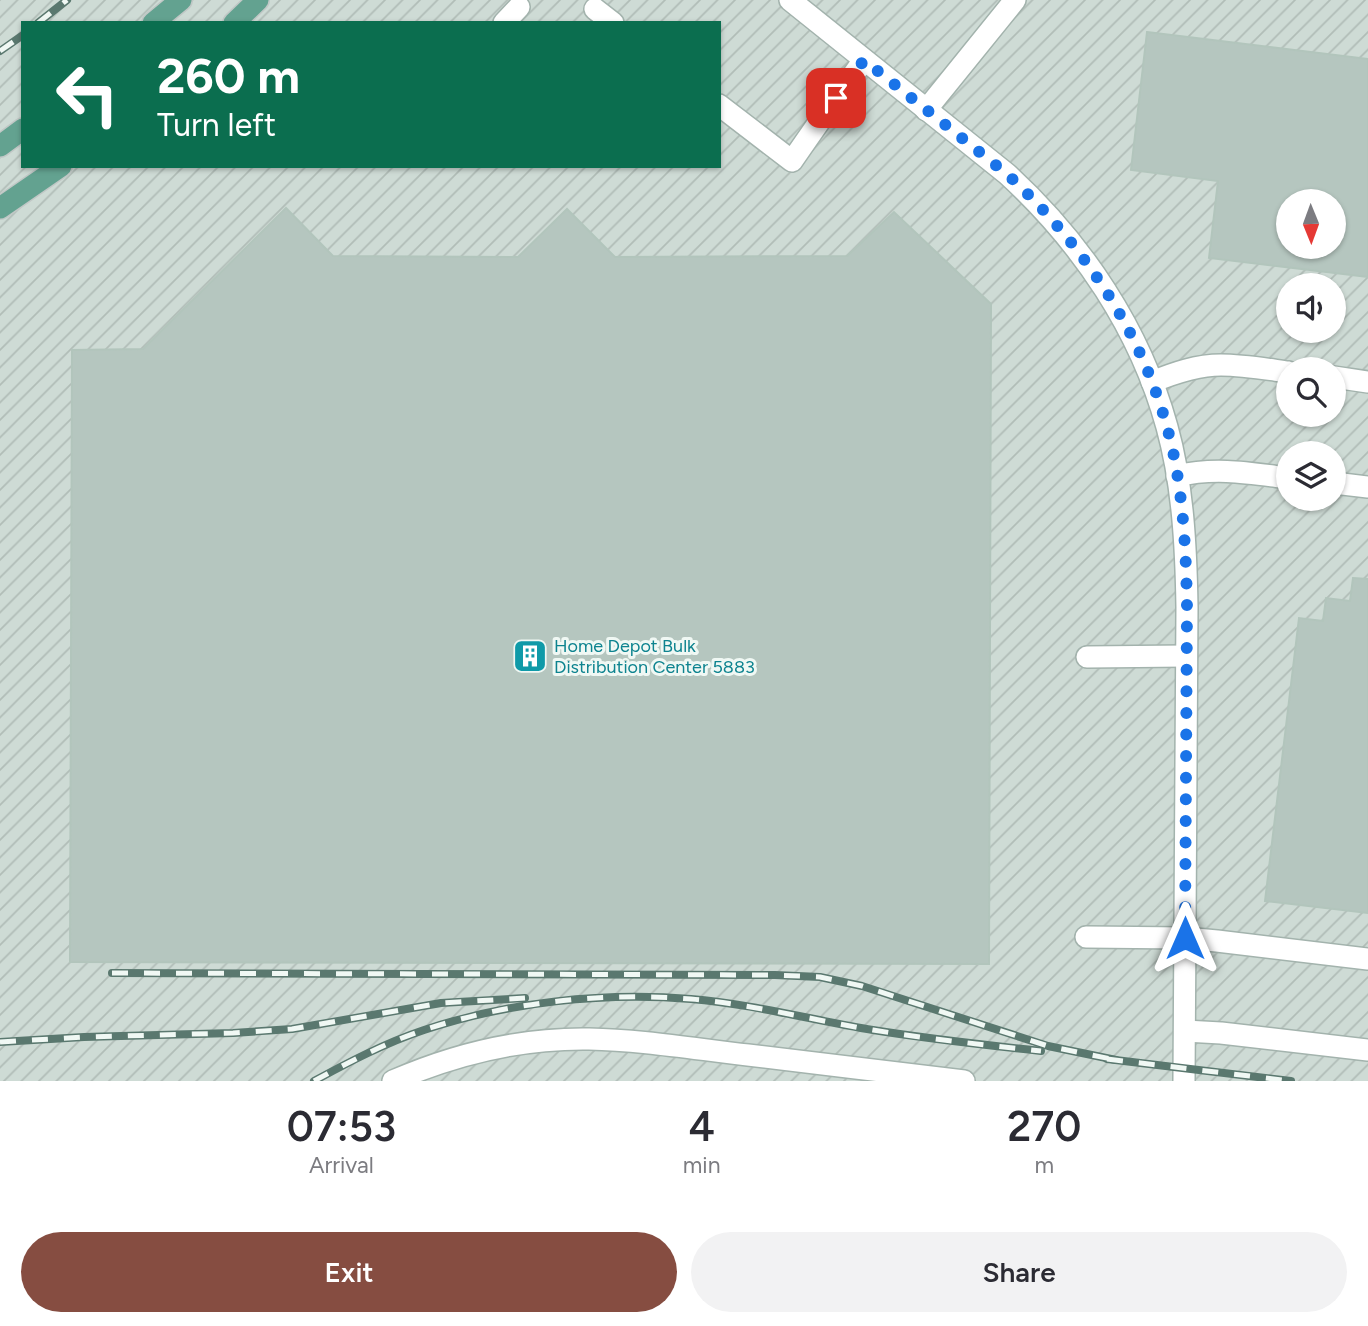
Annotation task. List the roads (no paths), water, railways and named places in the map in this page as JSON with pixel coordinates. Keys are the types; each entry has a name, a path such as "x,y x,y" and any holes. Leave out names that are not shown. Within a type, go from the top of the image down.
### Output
{"main road":[{"path":"155,21 181,0"},
{"path":"236,21 258,0"},
{"path":"0,146 21,130"},
{"path":"0,208 58,168"}],"street":[{"path":"790,0 1007,174 1064,232 1115,305 1152,382 1167,428 1177,476 1185,554 1184,1081"},
{"path":"926,110 1016,0"},
{"path":"506,21 519,7"},
{"path":"595,9 610,21"},
{"path":"721,107 792,161 864,60"},
{"path":"1152,382 1183,371 1211,366 1276,371"},
{"path":"1346,379 1368,382"},
{"path":"1177,476 1221,470 1276,477"},
{"path":"1346,484 1368,487"},
{"path":"1087,657 1186,656"},
{"path":"1087,937 1185,938 1368,959"},
{"path":"1185,1031 1368,1050"},
{"path":"393,1081 484,1050 536,1041 587,1039 647,1043 964,1081"}],"railway":[{"path":"41,21 67,0"},
{"path":"0,51 21,36"},
{"path":"112,973 820,977 862,986 1048,1046 1116,1060"},
{"path":"314,1081 395,1041 456,1020 522,1006 590,998 657,997 714,1001 894,1033 1041,1051"},
{"path":"0,1042 292,1029 441,1003 525,998"},
{"path":"1107,1059 1291,1081"}],"place":[{"name":"Home Depot Bulk Distribution Center 5883","path":"530,656"}]}
